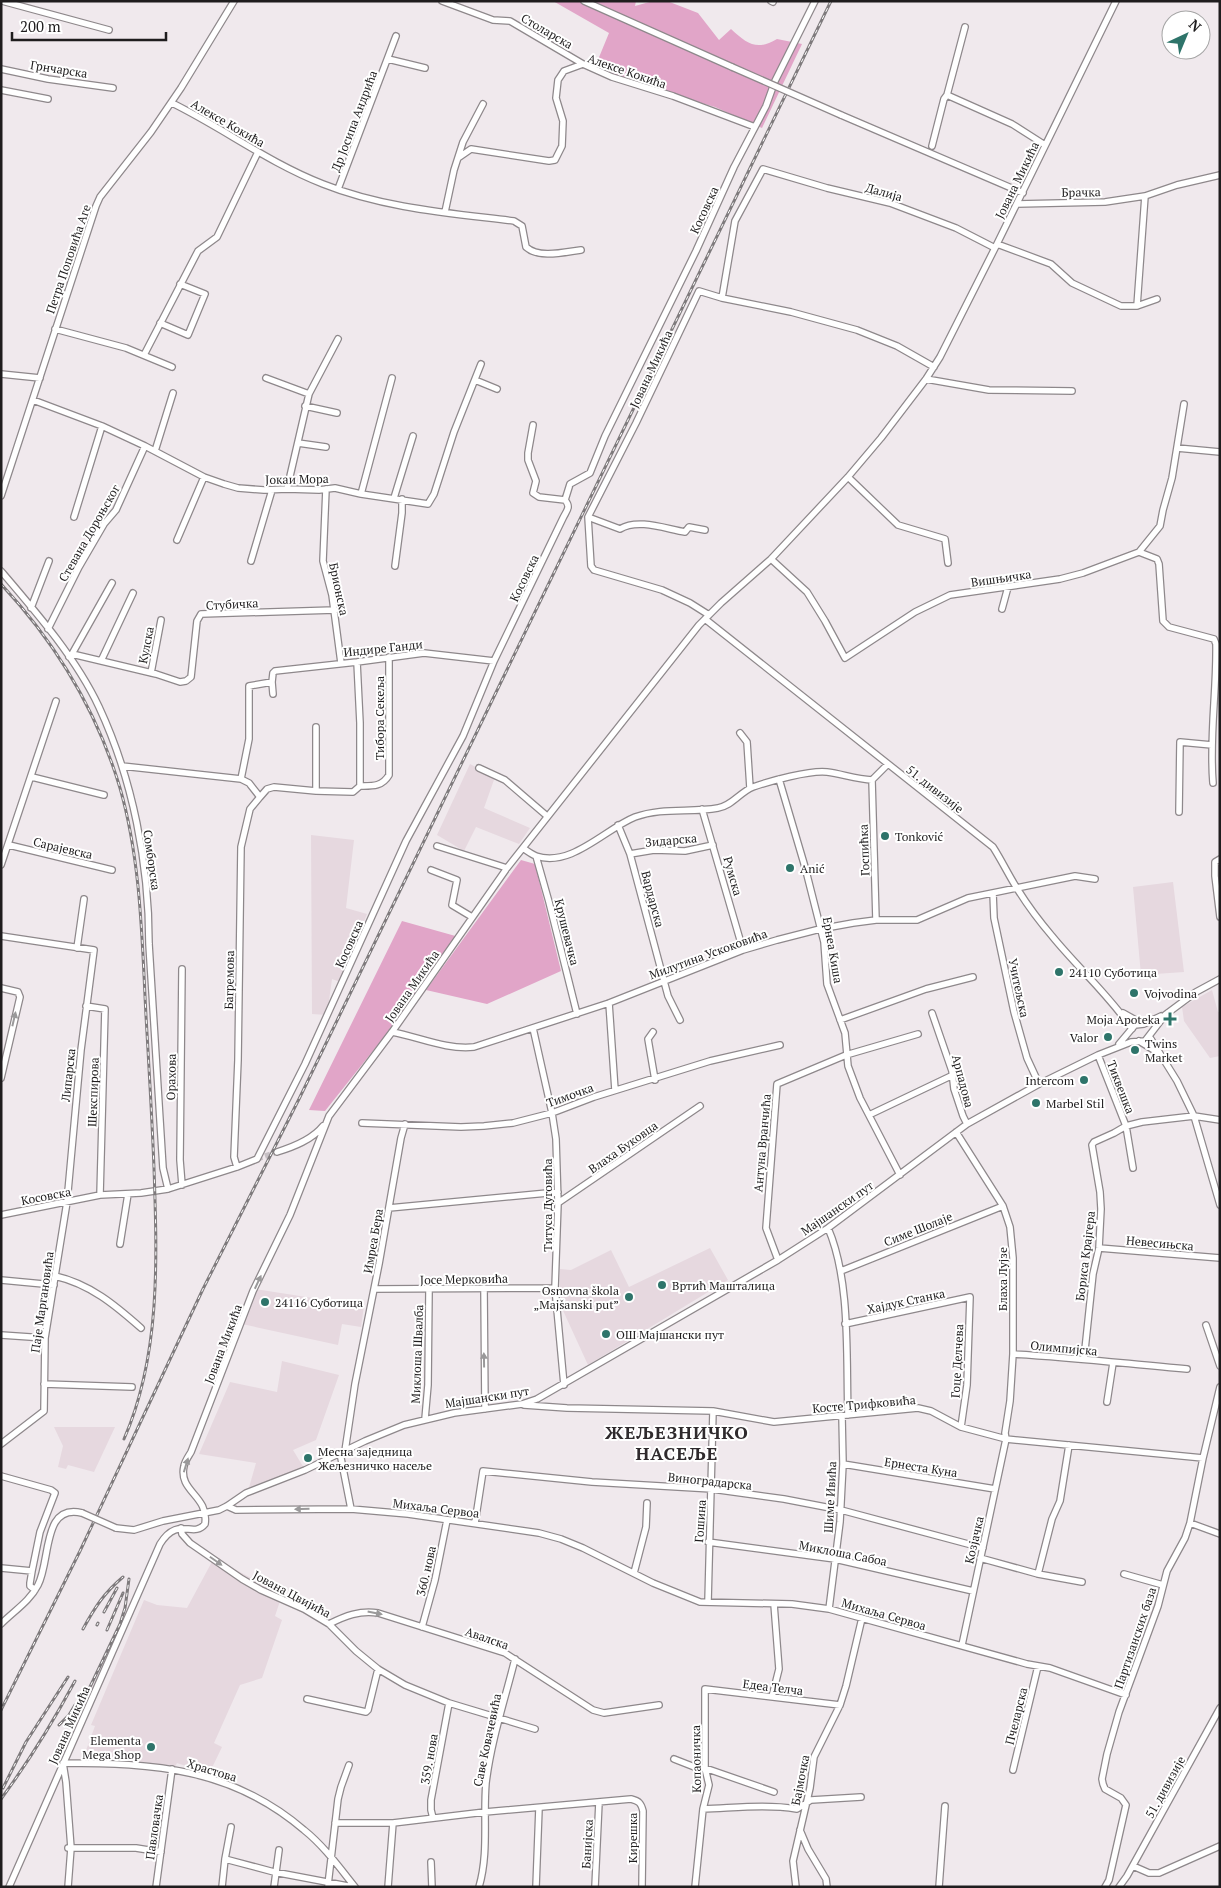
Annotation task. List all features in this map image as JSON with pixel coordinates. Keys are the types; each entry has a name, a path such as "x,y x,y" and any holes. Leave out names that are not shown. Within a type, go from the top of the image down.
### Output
{"street":[{"path":"2,1 109,30"},
{"name":"Петра Поповића Аге","path":"1,496 87,232 100,198 172,102 234,1"},
{"name":"Столарска","path":"442,1 493,20 510,21 584,64"},
{"path":"584,1 1023,193"},
{"name":"Косовска","path":"1,1215 100,1195 168,1189 257,1159 317,1039 406,842 463,736 494,661 569,508 569,504 565,500 570,484 590,473 605,436 696,251 734,167 766,106 775,82 815,1"},
{"name":"Јована Микића","path":"9,1887 160,1544 169,1532 174,1529 201,1528 205,1523 204,1506 185,1483 184,1466 253,1291 290,1215 319,1143 325,1122 340,1098 392,1032 507,868 707,617 771,559 848,477 881,438 926,379 1023,193 1116,1"},
{"path":"932,146 966,27"},
{"name":"Др Јосипа Андрића","path":"338,190 396,36"},
{"name":"Др Јосипа Андрића","path":"388,59 425,68"},
{"name":"Алексе Кокића","path":"458,158 471,149 549,161 555,160 562,146 563,121 556,98 558,80 564,71 584,64 612,77 673,96 755,127"},
{"name":"Грнчарска","path":"1,69 113,88"},
{"path":"1,90 48,99"},
{"path":"947,95 1012,124 1045,145"},
{"name":"Алексе Кокића","path":"172,102 258,152 338,190 392,205 518,223 524,232 526,247 535,252 556,253 581,250"},
{"path":"445,212 463,142 483,104"},
{"path":"144,355 198,251 216,237 258,152"},
{"name":"Далија","path":"722,298 735,221 763,169 828,188 890,202 996,246 1051,264 1072,283 1121,306 1137,306"},
{"name":"Брачка","path":"1017,204 1105,202 1145,196 1177,185 1220,175"},
{"path":"1145,196 1137,306 1158,299"},
{"path":"160,323 188,335 205,294 180,284"},
{"name":"Јована Микића","path":"588,517 636,424 699,292 791,312 857,330 896,346 934,366"},
{"path":"55,329 100,340 172,366"},
{"path":"287,489 309,394 338,339"},
{"name":"Јокаи Мора","path":"33,400 102,426 204,477 238,488 272,490 335,488 361,494 428,504 432,500 454,432 481,364"},
{"path":"1,374 40,378"},
{"path":"266,378 309,394"},
{"path":"361,494 392,378"},
{"path":"926,379 989,390 1072,391"},
{"path":"475,380 496,389"},
{"path":"155,451 173,393"},
{"path":"1184,404 1172,478 1160,526 1139,552 1156,559 1159,564 1163,621 1169,627 1214,639 1218,651 1217,728 1212,745 1213,783"},
{"path":"305,406 337,413"},
{"path":"533,425 528,454 528,460 536,481 533,493 539,497 565,500"},
{"path":"74,516 102,426"},
{"path":"394,498 413,436"},
{"path":"298,443 326,447"},
{"name":"Стевана Дороњског","path":"48,629 104,524 116,510 145,446"},
{"path":"1177,448 1220,452"},
{"path":"177,540 204,477"},
{"path":"848,477 898,525 946,539 948,563"},
{"name":"Брионска","path":"326,489 323,561 335,610 341,663"},
{"path":"251,562 272,490"},
{"path":"395,566 402,499"},
{"path":"704,530 689,527 686,532 636,524 628,524 620,529 588,517 592,566 594,570 647,584 662,590 690,603 707,617"},
{"name":"Вишњичка","path":"771,559 807,592 845,658 931,603 950,595 1060,579 1083,573 1139,552"},
{"path":"31,608 49,561"},
{"name":"Сомборска","path":"1,571 71,655 99,706 122,766 138,827 149,907 162,1158 164,1177 168,1189"},
{"path":"71,655 112,584"},
{"path":"1002,609 1008,587"},
{"path":"101,661 133,593"},
{"name":"Стубичка","path":"71,655 151,673 180,682 186,681 190,677 198,621 201,614 335,610"},
{"name":"51. дивизије","path":"707,617 993,847 1004,863 1017,889 1053,937 1118,1008 1132,1030"},
{"name":"Кулска","path":"151,673 161,620"},
{"name":"Индире Ганди","path":"272,682 275,671 424,653 494,661"},
{"name":"Тибора Секеља","path":"260,797 267,789 274,787 353,792 360,786 378,786 386,781 389,775 389,658"},
{"path":"357,662 360,786"},
{"path":"241,779 249,739 249,686 272,682 273,694"},
{"path":"1,865 56,701"},
{"path":"316,727 316,791"},
{"path":"740,734 747,742 750,788"},
{"path":"1179,812 1180,742 1212,745"},
{"path":"523,848 536,856 552,857 574,853 618,825 636,817 659,811 726,806 750,788 778,779 826,772 872,780 888,764"},
{"path":"122,766 241,779 249,783 260,797"},
{"path":"479,768 505,780 548,816"},
{"path":"32,777 104,794"},
{"name":"Ернеа Киша","path":"778,779 805,867 824,942 827,984 847,1041 846,1055 853,1081 868,1115 900,1175"},
{"name":"Госпићка","path":"872,780 876,920"},
{"name":"Багремова","path":"237,1167 234,1157 240,987 241,847 250,809 260,797"},
{"name":"Румска","path":"702,809 743,950"},
{"name":"Вардарска","path":"618,825 630,854 668,996 680,1020"},
{"name":"Зидарска","path":"630,854 654,850 685,851 713,845"},
{"path":"437,846 507,868"},
{"name":"Сарајевска","path":"6,848 112,870"},
{"name":"Крушевачка","path":"536,856 550,902 577,1014"},
{"path":"1217,860 1215,876 1220,917"},
{"path":"431,870 457,880 452,905 472,917"},
{"name":"Милутина Ускоковића","path":"392,1032 460,1049 474,1047 608,1003 743,950 820,929 876,920 916,920 968,898 1075,876 1095,879"},
{"name":"Учитељска","path":"993,893 994,918 1016,1020 1028,1058 1039,1084"},
{"path":"1,936 77,948 84,899"},
{"name":"Липарска","path":"67,1202 80,1050 94,950 77,948"},
{"name":"Орахова","path":"182,969 180,1160 182,1185"},
{"path":"840,1020 926,989 974,977"},
{"path":"1138,1041 1145,1040 1165,1015 1196,992 1220,979"},
{"path":"1,988 20,994 1,1078"},
{"path":"608,1003 615,1090"},
{"name":"Шекспирова","path":"86,1006 105,1009 100,1195"},
{"name":"51. дивизије","path":"1118,1008 1142,1024"},
{"name":"Арпадова","path":"932,1013 953,1076 954,1090 962,1116 967,1124"},
{"path":"1161,1056 1132,1036 1132,1030 1135,1025 1165,1015"},
{"path":"1142,1024 1149,1029 1149,1035 1177,1081 1194,1116 1220,1206"},
{"name":"Титуса Дуговића","path":"533,1028 552,1114 557,1158 558,1203 555,1288 564,1385"},
{"name":"Мајшански пут","path":"1116,1047 1132,1030"},
{"path":"653,1032 648,1039 655,1080"},
{"name":"Антуна Вранчића","path":"778,1260 766,1228 777,1084 846,1055 918,1034"},
{"name":"Мајшански пут","path":"35,1590 43,1572 56,1520 66,1512 82,1513 116,1528 134,1530 163,1521 205,1513 227,1506 246,1492 305,1470 383,1433 425,1419 454,1412 522,1404 537,1399 778,1260 828,1228 967,1124 1039,1084 1098,1055 1116,1047 1138,1041"},
{"name":"Тимочка","path":"362,1123 484,1126 513,1123 552,1114 615,1090 655,1080 710,1062 780,1045"},
{"name":"Тиквешка","path":"1098,1055 1126,1126 1133,1168"},
{"path":"868,1115 953,1076"},
{"name":"Влаха Буковца","path":"558,1203 700,1106"},
{"name":"Бориса Крајгера","path":"1084,1359 1092,1274 1099,1248 1100,1192 1092,1145 1094,1142 1114,1134 1126,1126 1142,1122 1194,1116 1220,1120"},
{"path":"277,1152 290,1148 309,1138 319,1131 325,1122"},
{"name":"Имреа Бера","path":"351,1509 342,1452 405,1124"},
{"name":"Блаха Лујзе","path":"956,1132 1003,1206 1012,1242 1013,1354 1006,1439"},
{"path":"309,1138 319,1143"},
{"path":"389,1208 558,1192"},
{"path":"120,1244 128,1194"},
{"name":"Паје Маргановића","path":"1,1444 44,1411 45,1338 67,1202"},
{"name":"Симе Шолаје","path":"841,1272 1003,1206"},
{"name":"Шиме Ивића","path":"828,1228 834,1241 841,1272 845,1324 845,1416 841,1510 829,1609"},
{"name":"Невесињска","path":"1099,1248 1220,1258"},
{"path":"55,1276 86,1287 112,1302 141,1328"},
{"path":"1,1280 54,1285"},
{"path":"484,1288 485,1409"},
{"name":"Јосе Мерковића","path":"374,1290 555,1288"},
{"name":"Миклоша Швалба","path":"425,1419 428,1385 428,1290"},
{"name":"Хајдук Станка","path":"845,1324 970,1297"},
{"name":"Гоце Делчева","path":"961,1427 967,1385 970,1297"},
{"path":"1206,1324 1220,1366"},
{"path":"1,1335 45,1338"},
{"name":"Олимпијска","path":"1013,1354 1187,1369"},
{"name":"Олимпијска","path":"1107,1402 1113,1363"},
{"path":"44,1384 132,1387"},
{"name":"Партизанских база","path":"1105,1887 1109,1880 1126,1805 1121,1798 1105,1789 1102,1779 1114,1728 1155,1615 1167,1571 1185,1538 1190,1523 1220,1387"},
{"name":"Косте Трифковића","path":"522,1404 567,1408 608,1407 713,1411 774,1422 918,1408 931,1411 961,1427 1006,1439 1203,1458"},
{"name":"Гошина","path":"708,1602 708,1542 712,1489 713,1411"},
{"name":"Козјачка","path":"962,1645 1006,1439"},
{"path":"1038,1574 1052,1519 1060,1501 1069,1445"},
{"name":"Ернеста Куна","path":"843,1464 995,1489"},
{"name":"Виноградарска","path":"474,1523 483,1471 582,1481 712,1489 784,1498 841,1510 983,1548"},
{"path":"1,1476 51,1490 55,1493 40,1532 30,1586 35,1590 1,1624"},
{"path":"634,1573 646,1527 647,1503"},
{"name":"Михаља Сервоа","path":"227,1506 236,1510 351,1509 511,1528 561,1539 688,1598 708,1602 805,1605 829,1609 1050,1668 1126,1695"},
{"name":"360. нова","path":"422,1627 435,1580 447,1520"},
{"path":"1190,1523 1220,1534"},
{"name":"Јована Цвијића","path":"181,1528 182,1534 190,1543 242,1579 261,1590 304,1609 329,1624 356,1651 378,1669 405,1685 448,1703 534,1728"},
{"name":"Миклоша Сабоа","path":"708,1542 835,1560 973,1591"},
{"path":"980,1558 1038,1574 1082,1582"},
{"path":"1,1568 32,1571"},
{"path":"1124,1574 1164,1585"},
{"path":"772,1698 779,1669 774,1604"},
{"name":"Авалска","path":"329,1624 357,1613 378,1613 490,1647 515,1659 593,1710 604,1713 659,1705"},
{"name":"Бајмочка","path":"796,1887 793,1861 807,1802 814,1757 840,1705 862,1618"},
{"name":"Саве Ковачевића","path":"479,1887 485,1849 484,1812 488,1769 515,1659"},
{"name":"Пчеларска","path":"1013,1770 1038,1666"},
{"path":"307,1699 366,1712 378,1669"},
{"name":"Едеа Телча","path":"705,1689 840,1705"},
{"name":"Копаоничка","path":"695,1887 703,1809 708,1785 705,1768 705,1689"},
{"name":"359. нова","path":"433,1818 431,1800 448,1703"},
{"name":"51. дивизије","path":"1121,1887 1220,1708"},
{"path":"674,1760 698,1768 705,1768 774,1792"},
{"path":"63,1763 66,1782 69,1848 68,1887"},
{"name":"Храстова","path":"63,1763 132,1765 172,1769 188,1771 220,1781 265,1801 304,1829 331,1858 354,1887"},
{"path":"328,1885 341,1787 349,1765"},
{"name":"Павловачка","path":"156,1887 172,1769"},
{"path":"703,1809 750,1806 797,1809 811,1800 861,1798"},
{"name":"Кирешка","path":"599,1802 631,1799 637,1800 642,1805 642,1887"},
{"path":"335,1823 393,1823 484,1812 599,1802"},
{"name":"Банијска","path":"594,1887 599,1802"},
{"path":"938,1887 945,1806"},
{"path":"536,1887 539,1808"},
{"path":"388,1887 393,1823"},
{"path":"222,1887 231,1827"},
{"path":"800,1830 808,1849 826,1879 827,1887"},
{"path":"1133,1866 1149,1873 1159,1872 1220,1846"},
{"path":"69,1848 136,1848 161,1852"},
{"path":"274,1887 274,1872 279,1850"},
{"path":"225,1859 328,1885 354,1887"},
{"path":"431,1862 432,1887"}],"shaded area":[{"path":"553,1 636,1 635,6 653,1 667,1 698,13 719,40 731,29 742,39 753,44 764,45 777,39 802,44 762,128 715,107 644,86 595,67 609,33"},
{"path":"470,764 495,777 484,808 530,828 519,844 476,827 464,851 437,835"},
{"path":"311,835 354,840 346,908 367,914 340,982 332,979 327,1015 312,1014"},
{"path":"521,860 535,864 561,971 487,1004 426,990"},
{"path":"1173,882 1184,972 1141,975 1133,887"},
{"path":"402,921 459,937 412,997 384,1037 325,1111 309,1110"},
{"path":"1212,990 1218,1012 1220,1012 1220,1056 1210,1058 1184,1021 1182,1007"},
{"name":"ОШ Мајшански пут","path":"710,1248 728,1280 588,1365 560,1304 560,1269 571,1270 611,1250 629,1287"},
{"path":"255,1289 364,1306 361,1327 342,1324 338,1345 242,1324"},
{"path":"282,1361 339,1375 316,1440 293,1450 304,1468 248,1491 256,1463 199,1454 230,1382 277,1392"},
{"path":"54,1427 115,1427 94,1472 68,1465 66,1469 58,1467 63,1446"},
{"path":"214,1558 282,1595 275,1616 282,1620 262,1678 240,1685 214,1743 222,1747 209,1774 177,1763 175,1767 85,1753 95,1726 91,1725 144,1600 157,1605 187,1608"}],"tunnel":[{"path":"257,1159 277,1152"}],"railway":[{"path":"1,1710 80,1551 203,1289 300,1097 831,1"},
{"path":"1,584 40,630 57,654 87,705 111,760 120,788 132,844 139,901 143,959 154,1168 156,1271 151,1340 145,1374 136,1407 124,1439"},
{"path":"83,1629 100,1601 123,1577"},
{"path":"72,1711 89,1689 120,1624 125,1608 129,1579"},
{"path":"104,1612 117,1588"},
{"path":"107,1630 123,1593"},
{"path":"3,1788 26,1742 68,1677"},
{"path":"1,1799 40,1741 75,1681"},
{"path":"59,1725 69,1715 75,1705"}],"place":[{"name":"Tonković","path":"885,836"},
{"name":"Anić","path":"790,868"},
{"name":"24110 Суботица","path":"1059,972"},
{"name":"Vojvodina","path":"1134,993"},
{"name":"Moja Apoteka","path":"1170,1019"},
{"name":"Valor","path":"1108,1037"},
{"name":"Twins Market","path":"1135,1050"},
{"name":"Intercom","path":"1084,1080"},
{"name":"Marbel Stil","path":"1036,1103"},
{"name":"Вртић Машталица","path":"662,1285"},
{"name":"Osnovna škola „Majšanski put”","path":"629,1297"},
{"name":"24116 Суботица","path":"265,1302"},
{"name":"ОШ Мајшански пут","path":"606,1334"},
{"name":"Месна заједница Жељезничко насеље","path":"308,1458"},
{"name":"Elementa Mega Shop","path":"151,1747"}],"district":[{"name":"ЖЕЉЕЗНИЧКО НАСЕЉЕ","path":"677,1442"}]}
